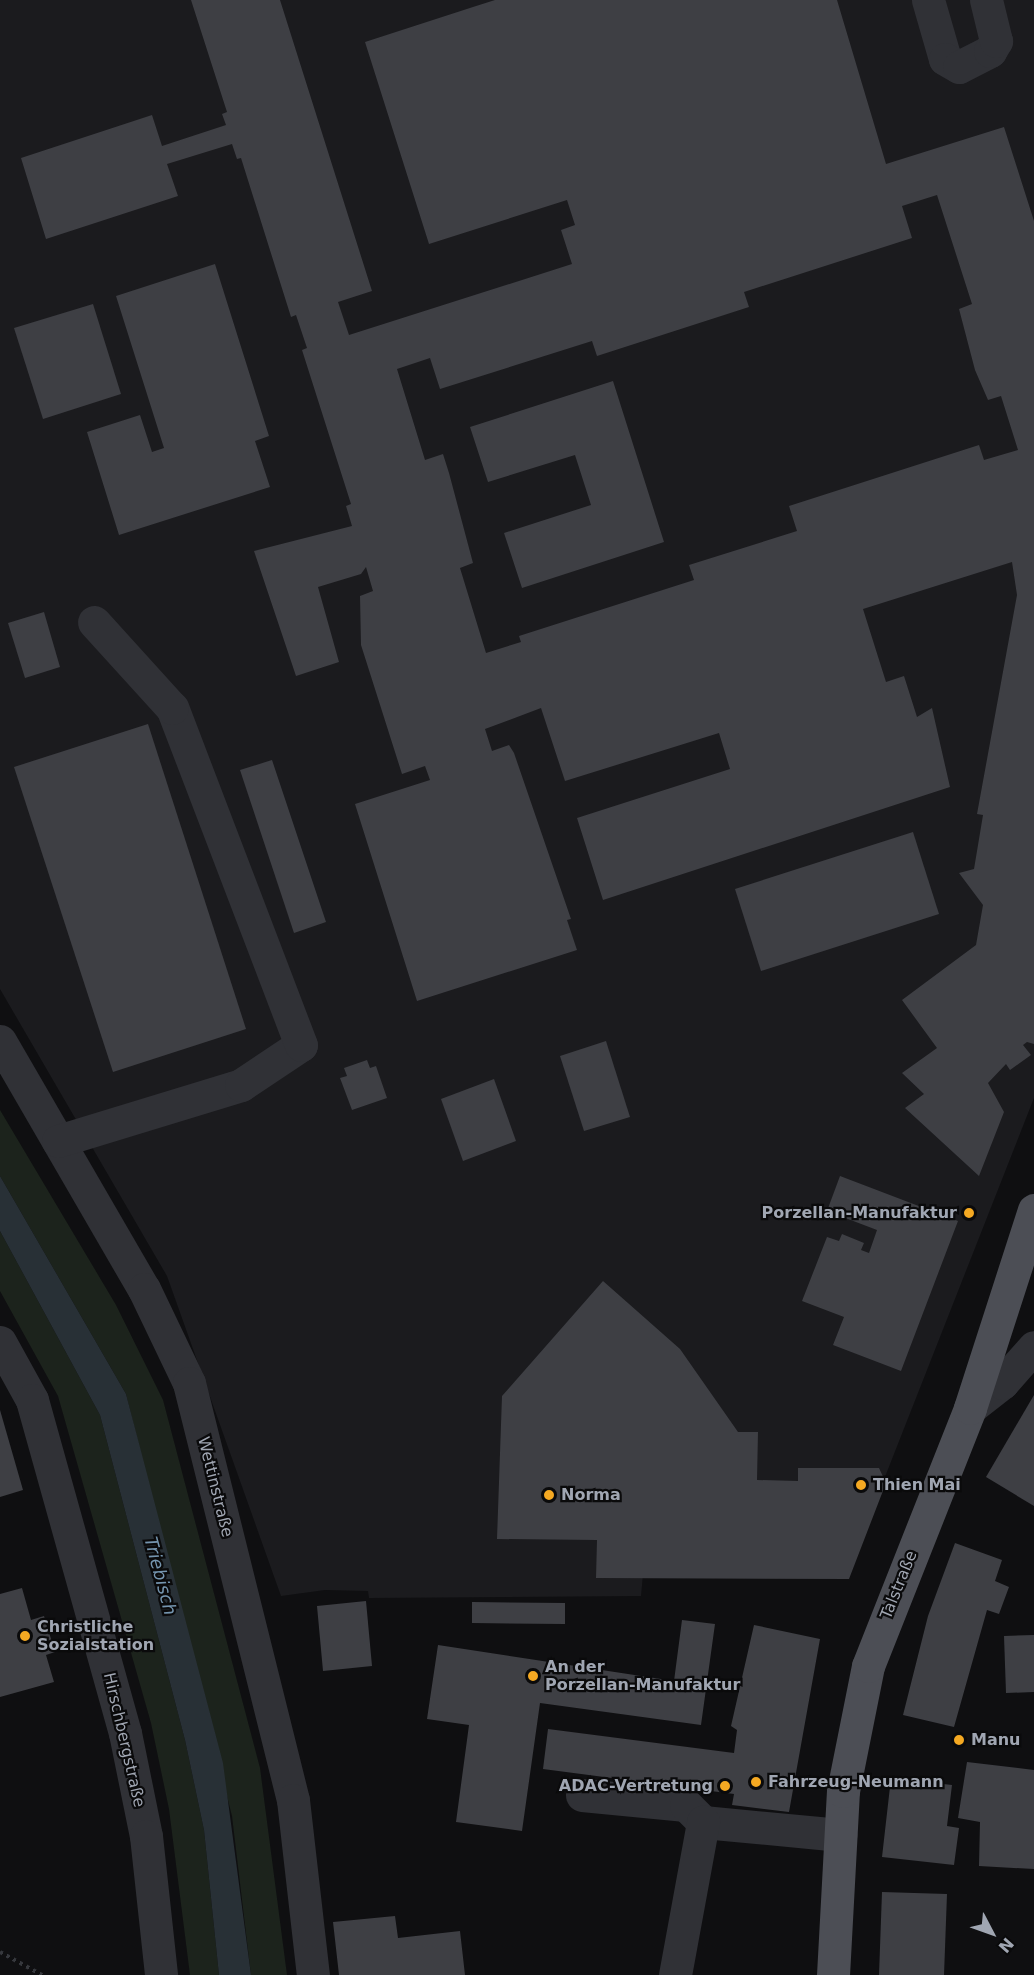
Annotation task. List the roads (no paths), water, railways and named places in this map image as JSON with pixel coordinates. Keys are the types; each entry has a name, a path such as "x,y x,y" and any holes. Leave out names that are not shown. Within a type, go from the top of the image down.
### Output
{"main road":[{"name":"Talstraße","path":"833,1975 840,1835 868,1666 970,1408 1026,1252 1034,1210"}],"street":[{"path":"928,0 945,59 959,67 990,51 996,41 986,0"},
{"path":"58,1141 242,1085 301,1045 172,708 94,622"},
{"name":"Wettinstraße","path":"0,1041 144,1289 189,1383 293,1800 313,1975"},
{"name":"Hirschbergstraße","path":"0,1342 32,1400 125,1733 146,1836 161,1975"},
{"path":"970,1408 1002,1383 1034,1347"},
{"path":"582,1796 686,1805 703,1822 840,1835"},
{"path":"675,1975 703,1822"}],"water":[{"name":"Triebisch","path":"0,1176 126,1394 223,1763 251,1975 219,1975 204,1830 185,1740 100,1415 0,1231"}],"place":[{"name":"Porzellan-Manufaktur","path":"969,1213"},
{"name":"Thien Mai","path":"861,1485"},
{"name":"Norma","path":"549,1495"},
{"name":"Christliche Sozialstation","path":"25,1636"},
{"name":"An der Porzellan-Manufaktur","path":"533,1676"},
{"name":"Manu","path":"959,1740"},
{"name":"Fahrzeug-Neumann","path":"756,1782"},
{"name":"ADAC-Vertretung","path":"725,1786"}]}
